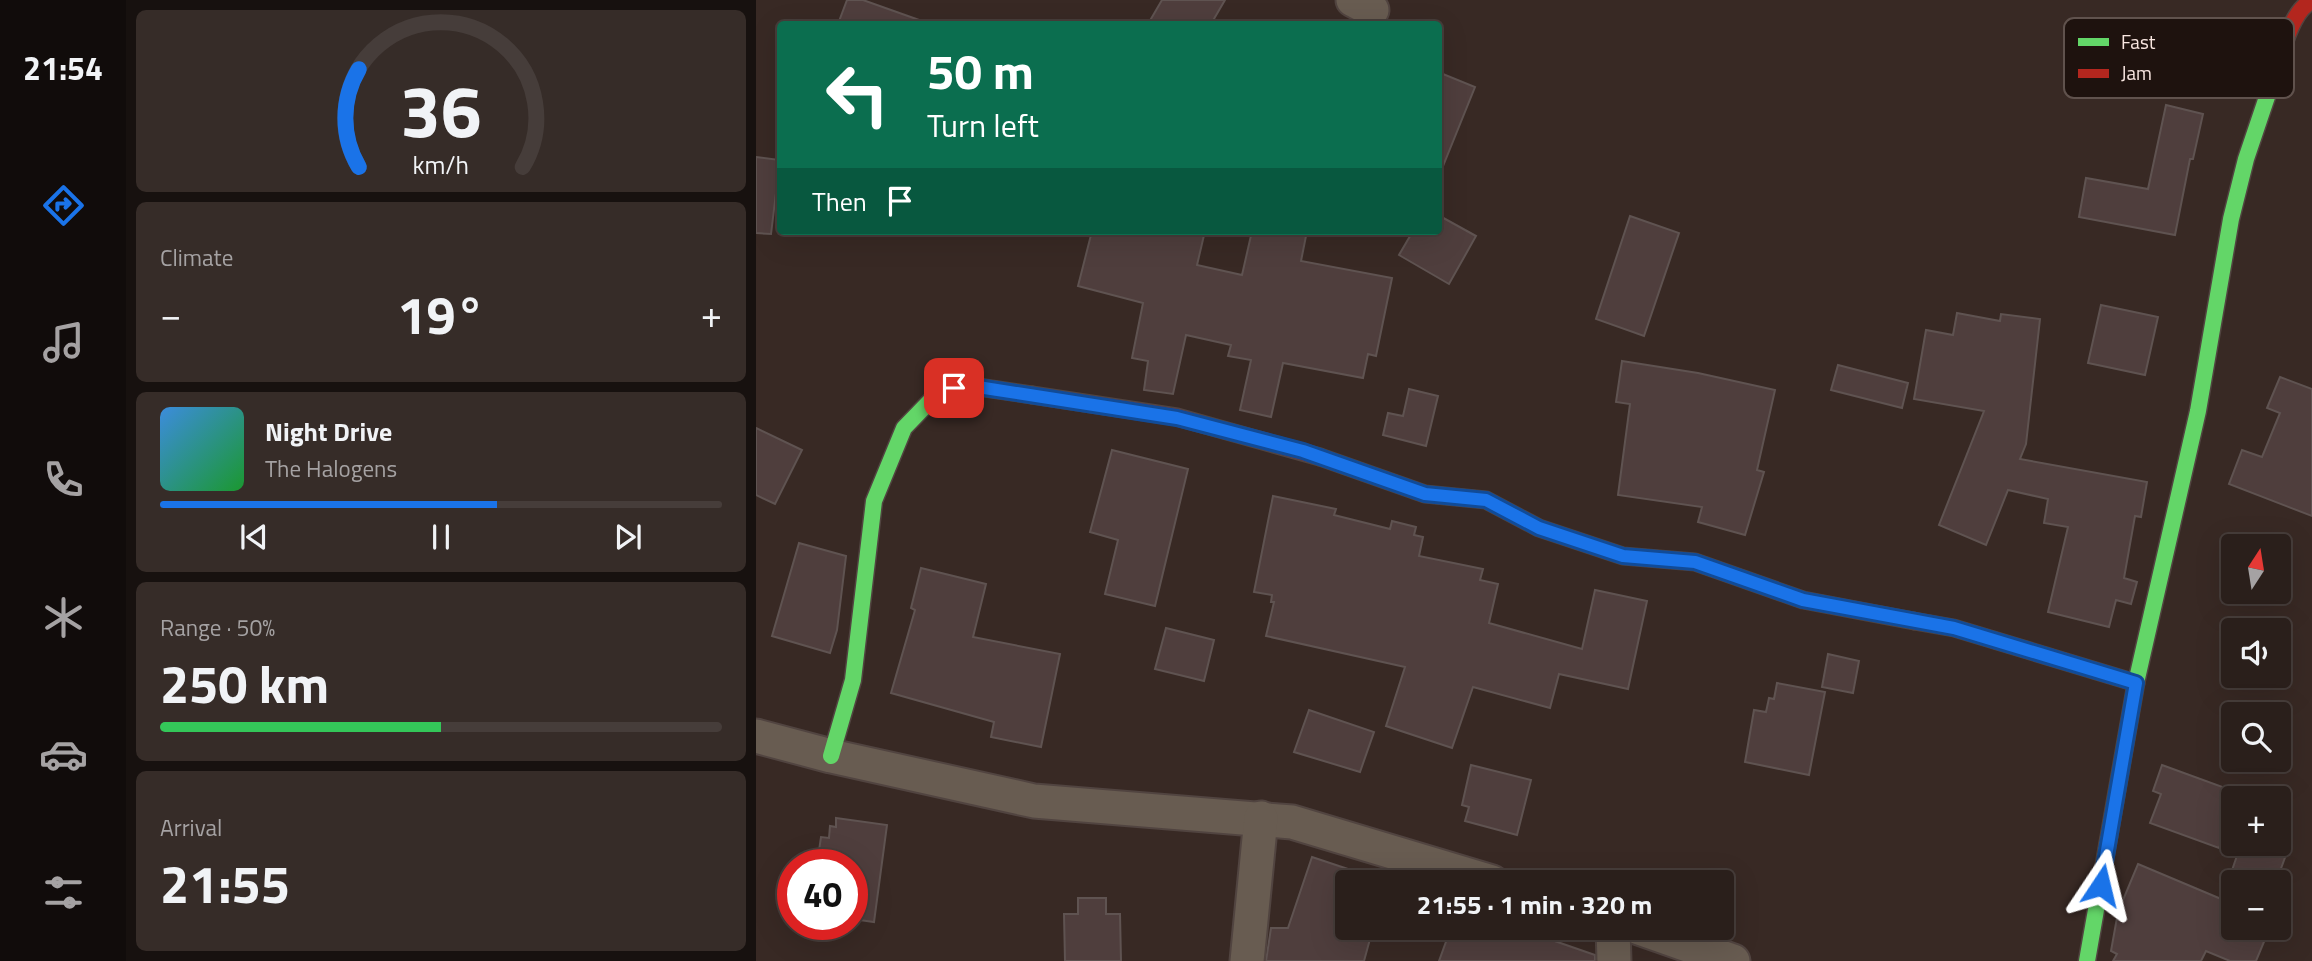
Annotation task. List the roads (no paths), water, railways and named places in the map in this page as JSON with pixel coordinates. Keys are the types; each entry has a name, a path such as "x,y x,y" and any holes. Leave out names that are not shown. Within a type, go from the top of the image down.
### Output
{"street":[{"path":"2294,19 2303,5 2312,1"},
{"path":"2087,961 2136,683 2198,411 2231,219 2246,159 2267,98"},
{"path":"831,756 853,680 874,501 904,428 934,397 954,388 978,387 1177,418 1303,451 1425,494 1486,500 1539,528 1623,556 1695,562 1803,600 1954,628 2136,683"},
{"path":"756,736 831,756 1034,801 1292,822 1452,870"},
{"path":"1247,961 1261,818"},
{"path":"1613,940 1614,961"},
{"path":"1673,940 1733,961"}]}
